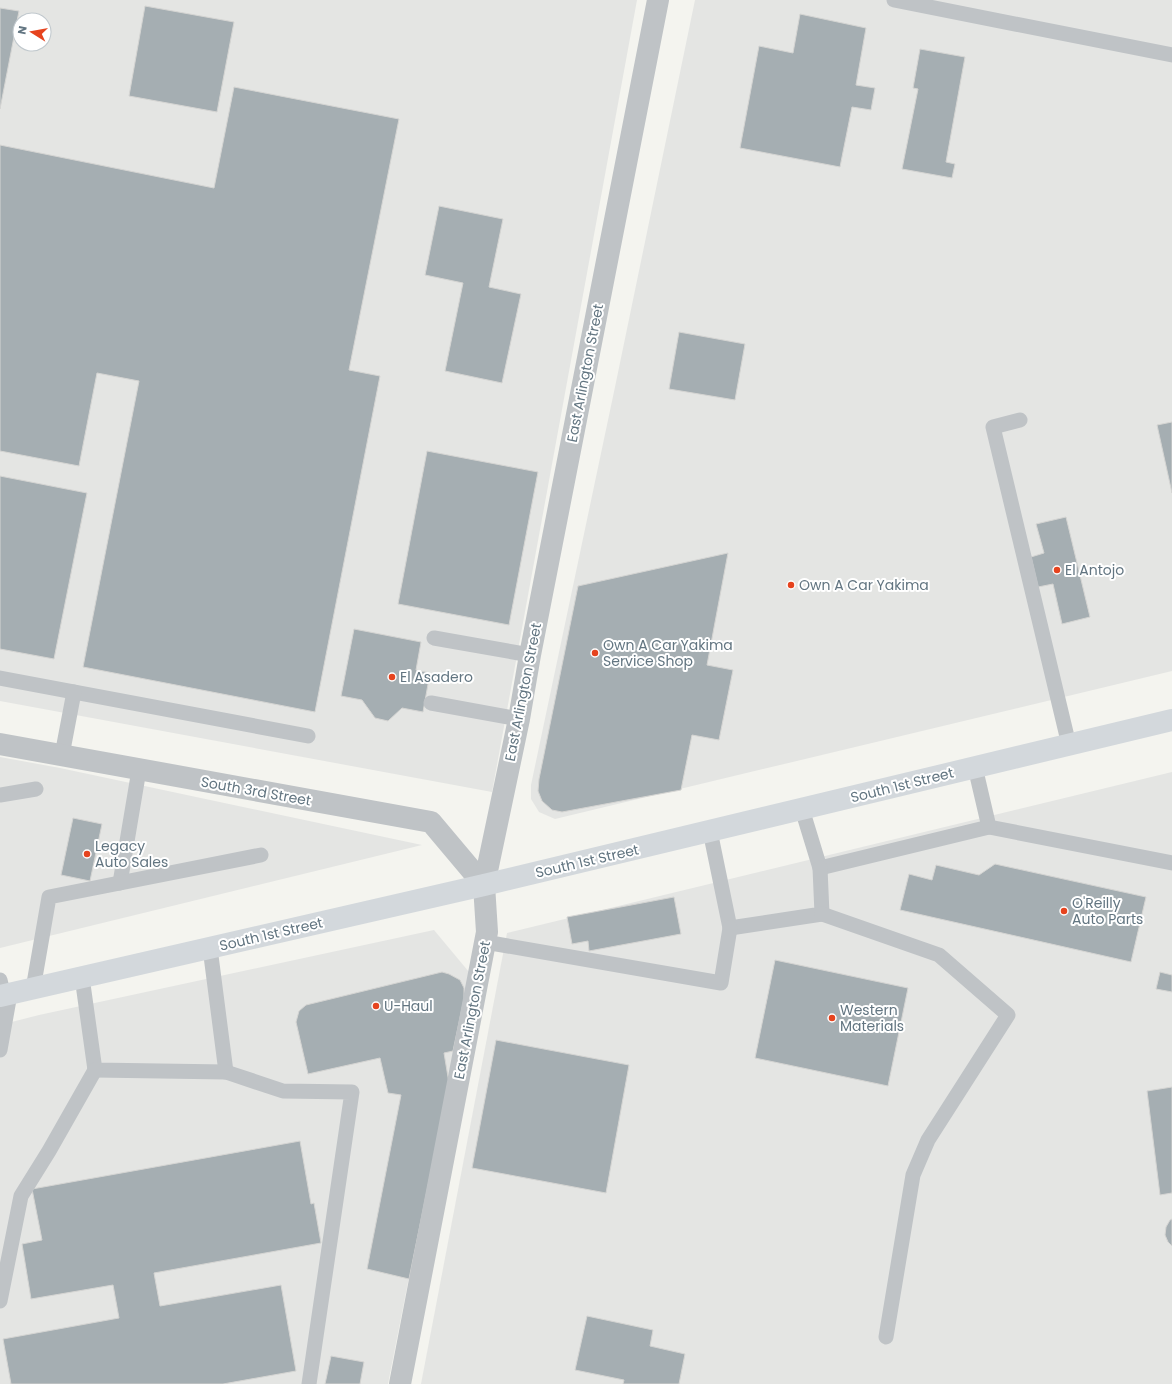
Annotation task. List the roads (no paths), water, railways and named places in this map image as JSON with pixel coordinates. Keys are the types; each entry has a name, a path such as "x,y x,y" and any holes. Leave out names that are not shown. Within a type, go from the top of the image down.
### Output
{"main road":[{"name":"South 1st Street","path":"3,991 33,988 82,978 484,885 1172,720"}],"street":[{"name":"East Arlington Street","path":"400,1384 487,932 484,885 519,719 530,655 658,0"},
{"name":"South 3rd Street","path":"0,744 431,822 484,885"}],"lane":[{"path":"894,0 1172,55"},
{"path":"1020,420 993,427 1069,745"},
{"path":"434,638 530,655"},
{"path":"0,678 308,736"},
{"path":"62,755 74,692"},
{"path":"432,703 519,719"},
{"path":"975,767 990,827"},
{"path":"120,883 139,770"},
{"path":"0,795 36,789"},
{"path":"802,809 820,868 822,914"},
{"path":"820,868 990,827 1172,863"},
{"path":"485,942 721,983 730,928 710,831"},
{"path":"33,988 49,896 261,855"},
{"path":"730,928 822,914 939,955 1008,1015 928,1140 913,1174 886,1337"},
{"path":"210,948 226,1072"},
{"path":"0,1301 21,1196 49,1151 95,1070 82,978"},
{"path":"0,1050 3,991"},
{"path":"95,1070 226,1072 283,1091 352,1092 309,1384"}],"place":[{"name":"El Antojo","path":"1057,570"},
{"name":"Own A Car Yakima","path":"791,585"},
{"name":"Own A Car Yakima Service Shop","path":"595,653"},
{"name":"El Asadero","path":"392,677"},
{"name":"Legacy Auto Sales","path":"87,854"},
{"name":"O'Reilly Auto Parts","path":"1064,911"},
{"name":"U-Haul","path":"376,1006"},
{"name":"Western Materials","path":"832,1018"}]}
